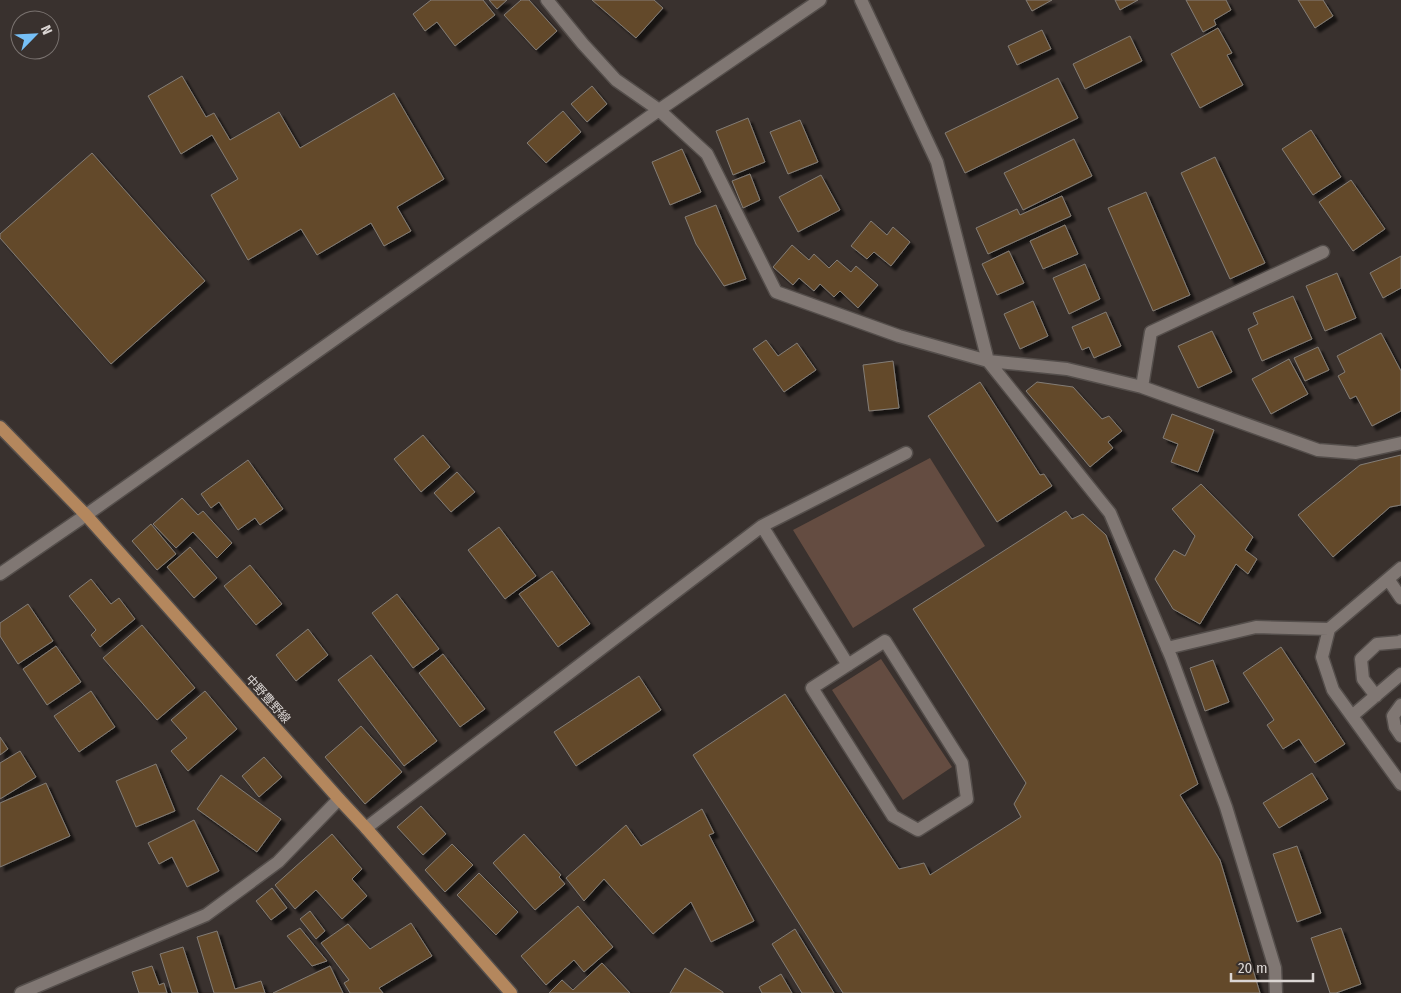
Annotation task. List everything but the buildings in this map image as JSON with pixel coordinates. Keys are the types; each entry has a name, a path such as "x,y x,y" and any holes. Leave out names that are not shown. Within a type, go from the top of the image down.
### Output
{"main road":[{"name":"中野豊野線","path":"0,427 86,515 512,993"}],"street":[{"path":"547,0 616,80 659,110 707,154 776,292 899,336 988,361 1067,368 1142,387 1318,450 1356,453 1401,443"},
{"path":"0,574 659,110 820,0"},
{"path":"861,0 937,162 988,361 1110,513 1167,648 1226,806 1275,968 1276,993"},
{"path":"1142,387 1151,332 1322,252"},
{"path":"366,828 762,526 906,453"},
{"path":"762,526 848,665"},
{"path":"1401,568 1329,630 1322,657 1333,690 1352,716 1396,767 1401,784"},
{"path":"1388,579 1401,598"},
{"path":"1167,648 1256,627 1329,630"},
{"path":"884,641 962,763 968,799 918,830 894,816 812,688 848,665 884,641"},
{"path":"1376,696 1363,679 1362,659 1377,644 1401,641"},
{"path":"1352,716 1401,674"},
{"path":"1401,705 1393,716 1395,727 1401,736"},
{"path":"21,993 206,915 278,862 339,799"}],"shaded area":[{"path":"930,458 985,546 853,628 793,530"},
{"path":"881,659 952,767 903,800 832,690"}]}
